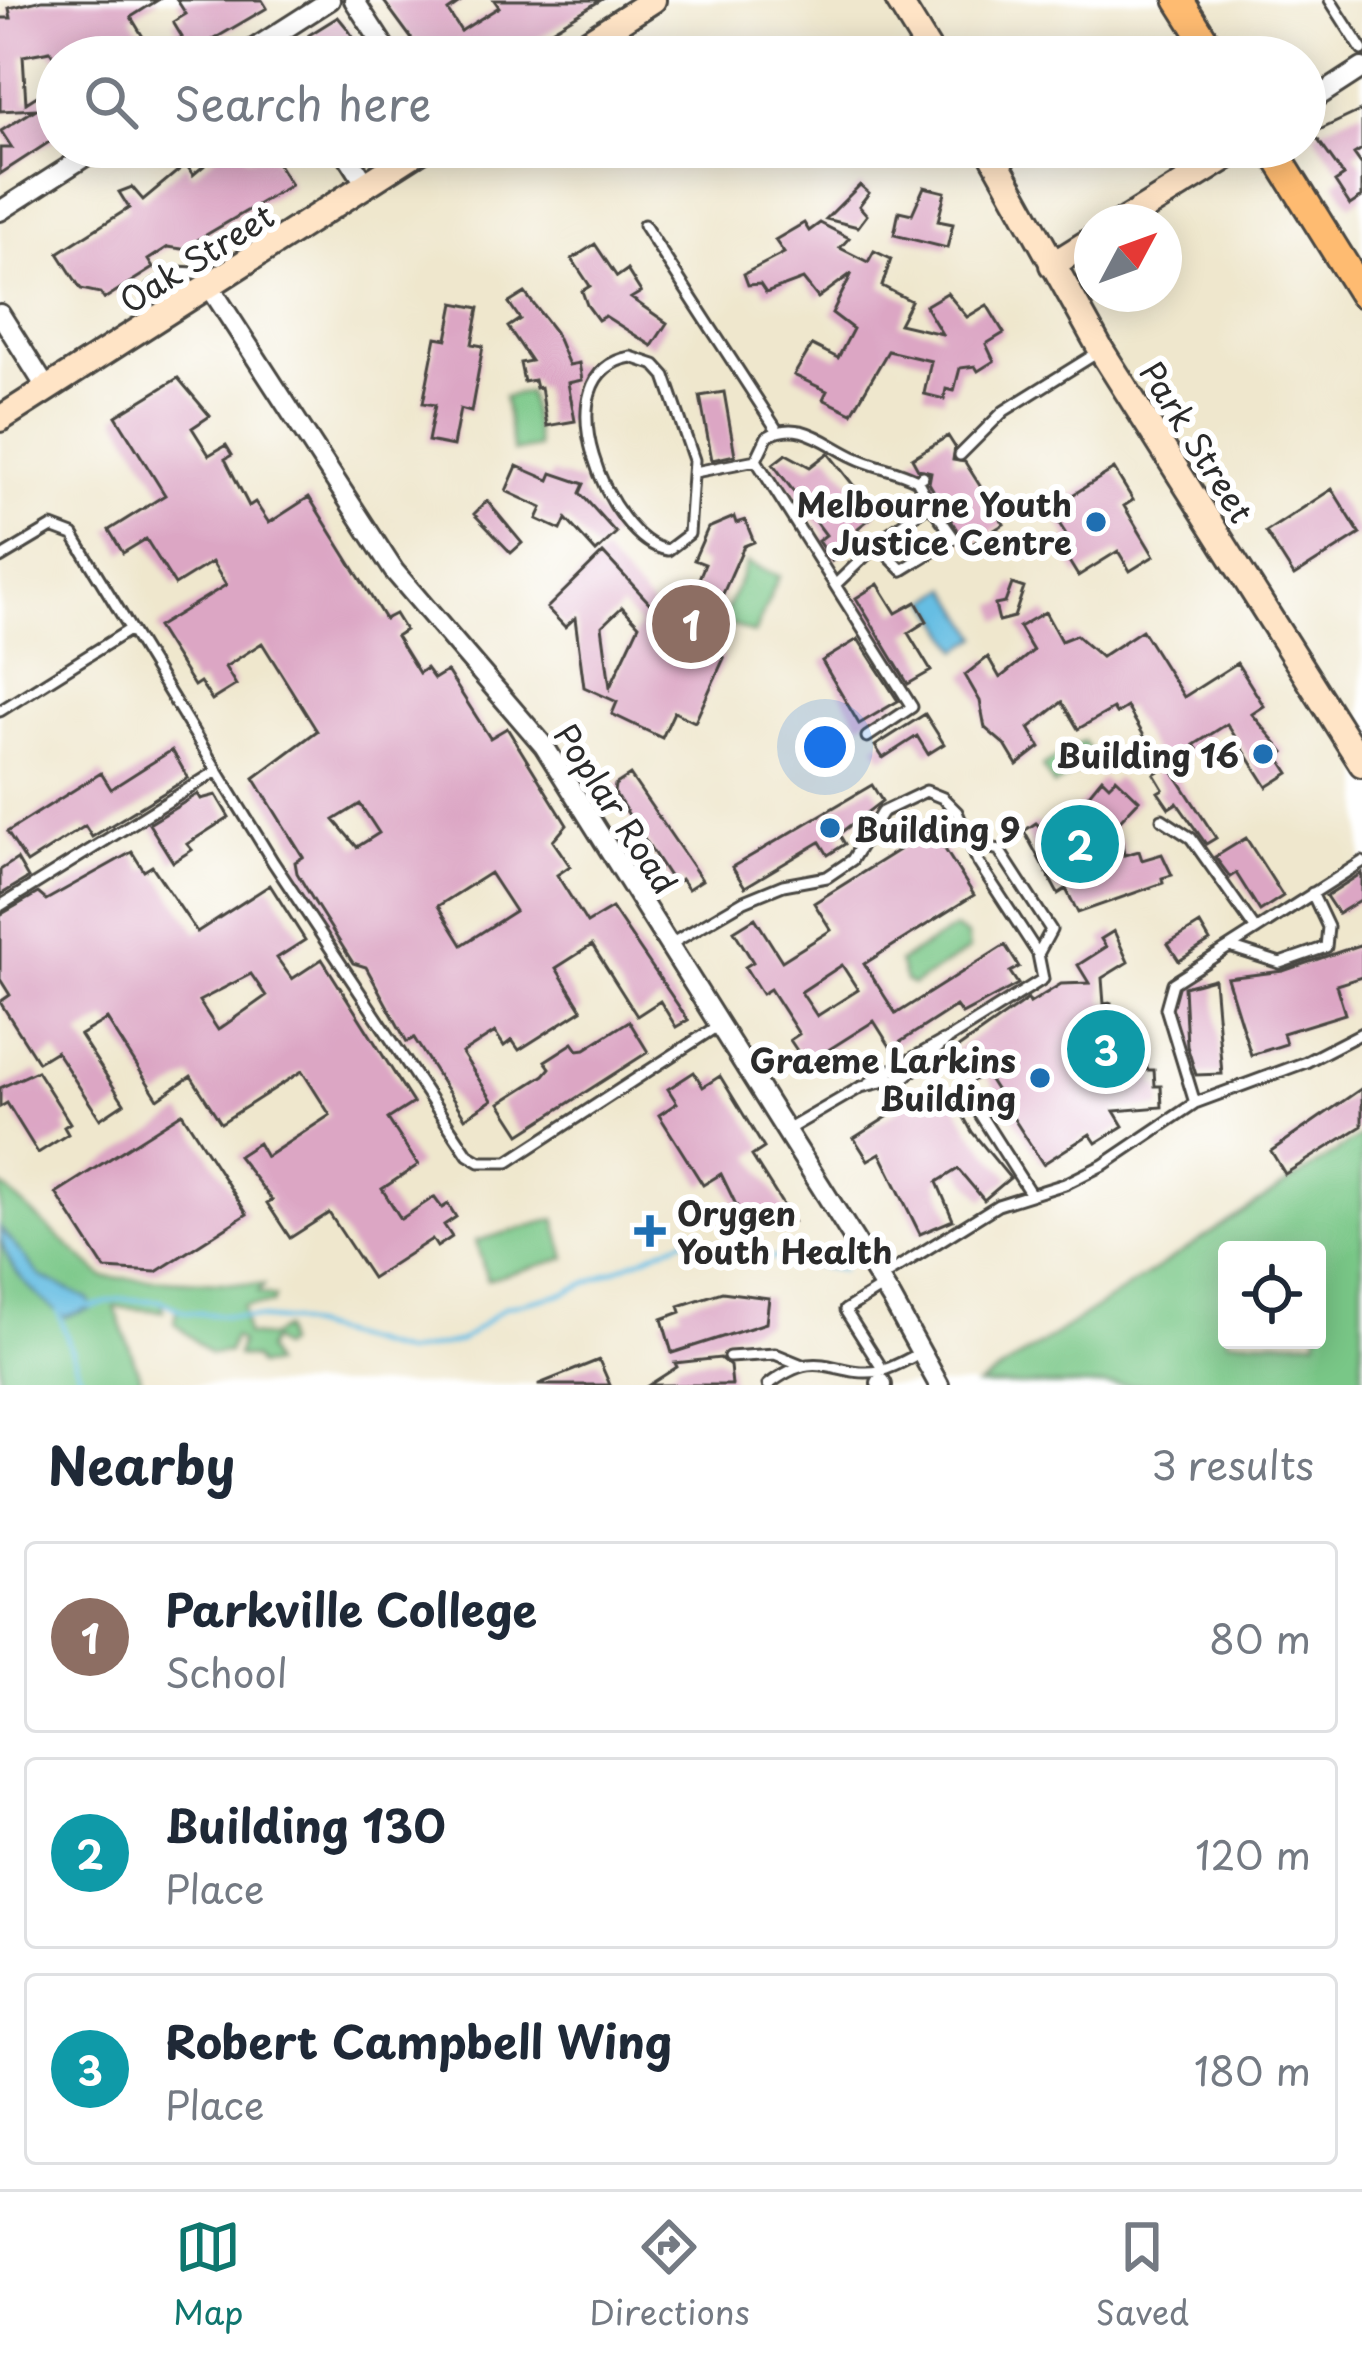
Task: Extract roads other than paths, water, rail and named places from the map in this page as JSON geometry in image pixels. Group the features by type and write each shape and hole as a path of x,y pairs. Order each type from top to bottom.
{"main road":[{"path":"1178,0 1201,36"},
{"path":"1283,168 1362,293"}],"street":[{"path":"274,36 330,0"},
{"path":"354,0 377,36"},
{"path":"597,36 653,0"},
{"path":"898,0 920,36"},
{"path":"1326,91 1362,68"},
{"path":"0,211 67,168"},
{"path":"355,168 367,186"},
{"name":"Oak Street","path":"0,419 394,168"},
{"name":"Park Street","path":"999,168 1101,350 1362,764"},
{"path":"1151,204 1209,168"},
{"path":"1052,265 1074,251"},
{"name":"Poplar Road","path":"220,281 394,571 544,746 881,1282 939,1385"},
{"path":"0,314 47,389"}],"lane":[{"path":"1330,0 1362,50"},
{"path":"644,225 777,430"},
{"path":"960,454 1004,410 1101,350"},
{"path":"631,357 661,370 695,472 687,539 673,549 653,547 604,485 588,454 591,393 603,369 631,357"},
{"path":"756,460 762,443 777,430 809,433 856,458 920,478 930,504 955,538 902,570 878,545"},
{"path":"695,472 756,460"},
{"path":"756,460 912,707 867,737"},
{"path":"836,584 930,504"},
{"path":"0,559 52,527 66,529 457,1139 480,1162 508,1162 719,1025"},
{"path":"0,711 129,630"},
{"path":"0,906 217,771"},
{"path":"669,945 744,901 783,885 827,877 853,860 882,812 905,796 926,791 944,798 957,812 1038,954 1043,979 948,1039 906,1076 862,1088 786,1131"},
{"path":"1162,819 1190,838 1256,930"},
{"path":"970,842 999,850 1051,930 1038,954"},
{"path":"1195,1103 1166,1008 1169,989 1362,862"},
{"path":"1230,947 1280,963 1326,947 1328,927 1312,893"},
{"path":"882,1379 845,1310 881,1282 998,1204 1103,1165 1195,1103 1306,1062 1362,1033"},
{"path":"974,1105 1030,1193"},
{"path":"882,1379 923,1351"},
{"path":"729,1357 776,1354 802,1365"},
{"path":"768,1385 802,1365 826,1361 882,1379"}],"water":[{"path":"949,588 979,637 959,650 929,600"},
{"path":"0,1228 40,1276 88,1299 92,1308 65,1317 43,1300 13,1267"}],"waterway":[{"path":"90,1307 121,1299 161,1301 185,1312 291,1321 404,1353 461,1341 505,1307 564,1293 692,1236 751,1254 842,1270"},
{"path":"58,1311 83,1385"}],"place":[{"name":"Melbourne Youth Justice Centre","path":"1096,522"},
{"name":"Parkville College","path":"691,624"},
{"name":"Building 16","path":"1263,754"},
{"name":"Building 9","path":"830,828"},
{"name":"Building 130","path":"1080,844"},
{"name":"Robert Campbell Wing","path":"1106,1049"},
{"name":"Graeme Larkins Building","path":"1040,1078"},
{"name":"Orygen Youth Health","path":"650,1231"}]}
